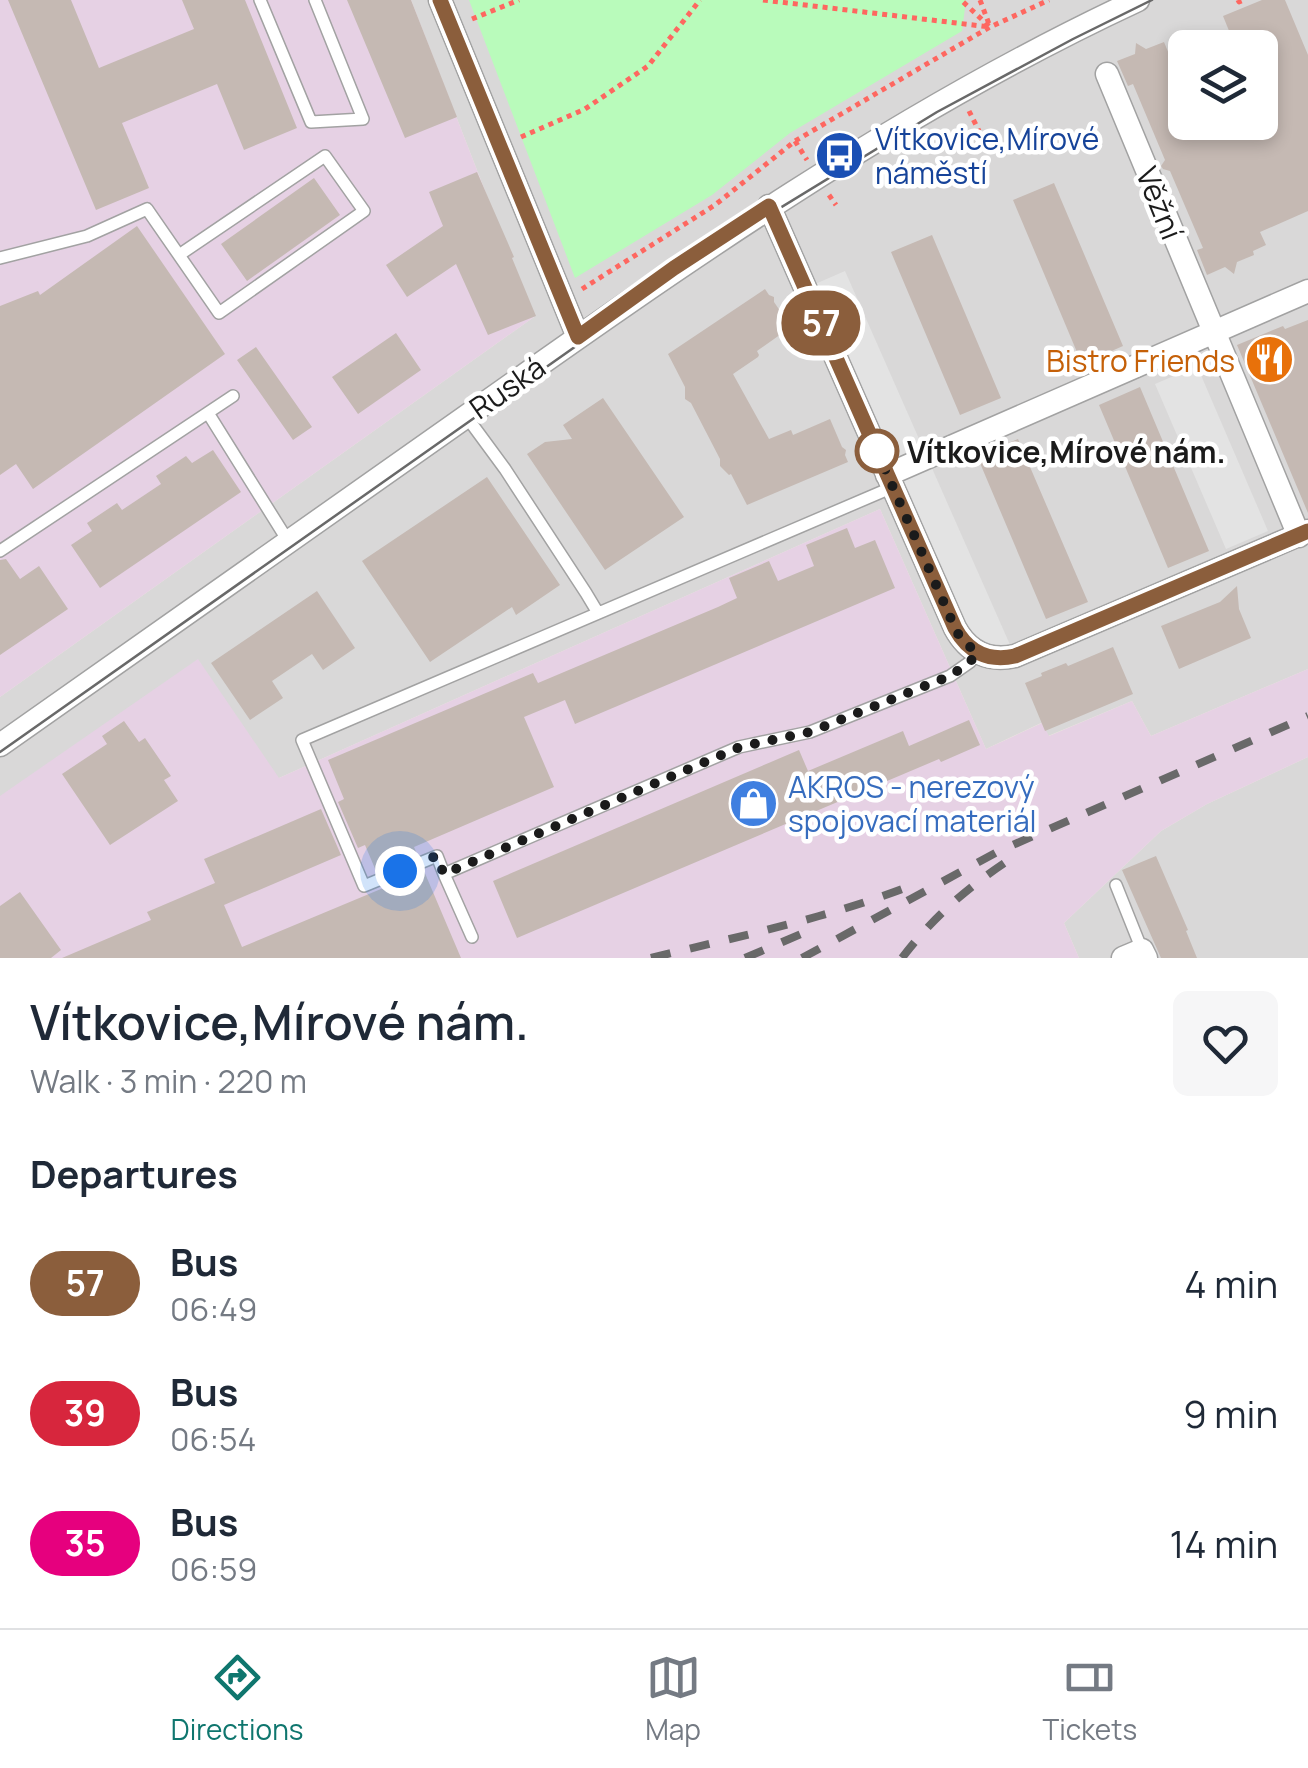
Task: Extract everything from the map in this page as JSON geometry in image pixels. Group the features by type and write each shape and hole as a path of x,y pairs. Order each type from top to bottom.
{"street":[{"path":"440,0 578,337"},
{"name":"Ruská","path":"0,745 674,268 769,206 988,76 1138,0"},
{"name":"Věžní","path":"1107,74 1213,332 1303,534"},
{"path":"769,206 955,628 977,653 992,658 1015,656 1303,534"},
{"path":"890,481 1308,291"}],"lane":[{"path":"260,0 311,122 363,119 315,0"},
{"path":"0,258 87,236 147,209 179,256 219,313 364,211 325,156 179,256"},
{"path":"0,551 233,396"},
{"path":"208,413 288,541"},
{"path":"466,416 598,613"},
{"path":"472,938 436,856 364,886 302,740 598,613 890,481"},
{"path":"444,874 740,747 810,732 950,676 977,653"},
{"path":"1116,885 1137,955"}],"path":[{"path":"451,27 519,0"},
{"path":"500,146 585,109 648,66 700,0"},
{"path":"763,0 990,27"},
{"path":"961,0 990,27"},
{"path":"980,0 990,27"},
{"path":"563,301 715,205 795,141 990,27 1049,0"}],"shaded area":[{"path":"0,0 411,0 534,317 0,697"},
{"path":"411,0 1308,0 1308,669 1151,736 1132,701 1048,736 1041,723 986,749 880,509 279,778 0,798 0,697 534,317"},
{"path":"845,271 1015,656 977,653 806,288"},
{"path":"1197,366 1268,531 1226,549 1155,384"},
{"path":"880,509 986,749 1042,723 1049,736 1132,701 1151,736 1308,669 1308,757 1207,804 1161,831 1064,923 1079,958 0,958 0,796 198,659 279,778"},
{"path":"1308,757 1308,958 1079,958 1064,923 1161,831 1207,804"}],"green space":[{"path":"469,0 966,0 962,31 790,133 712,195 575,278"}],"building":[{"path":"8,0 71,0 99,68 194,29 182,0 245,0 297,128 244,150 217,84 122,123 149,188 96,210"},
{"path":"347,0 411,0 457,117 405,138"},
{"path":"1262,0 1285,0 1308,55 1308,211 1260,232 1266,245 1237,262 1234,274 1225,267 1207,275 1197,250 1203,248 1170,171 1161,166 1165,160 1133,84 1128,86 1117,61 1135,54 1136,43 1146,49 1164,42 1168,52 1168,140 1278,140 1278,30 1229,30 1223,16"},
{"path":"477,172 536,316 488,335 456,264 407,297 386,265 443,226 429,192"},
{"path":"314,178 340,215 247,281 221,244"},
{"path":"1054,183 1123,346 1082,364 1013,200"},
{"path":"137,226 225,354 33,489 16,464 0,475 0,306 38,291 40,295"},
{"path":"932,235 1001,398 960,415 891,252"},
{"path":"765,289 791,327 733,374 769,439 791,430 793,435 830,419 848,462 747,505 731,474 720,466 691,403 685,399 685,387 668,354"},
{"path":"1308,320 1308,513 1237,345"},
{"path":"396,333 421,370 358,414 332,377"},
{"path":"256,347 312,427 293,440 237,360"},
{"path":"1140,387 1209,551 1168,568 1099,405"},
{"path":"603,398 684,517 605,570 527,454 545,442 572,439 563,425"},
{"path":"1018,439 1088,602 1046,619 977,456"},
{"path":"213,450 241,492 100,588 71,545 92,531 87,523 117,503 122,510 161,484 156,476 186,456 192,463"},
{"path":"487,477 560,585 516,615 512,607 430,662 362,561"},
{"path":"847,528 855,548 875,540 895,588 575,724 565,700 524,717 554,787 414,847 417,854 376,871 365,845 358,848 338,802 344,799 328,760 533,673 538,683 718,607 737,598 729,578 769,561 778,581 814,566 806,545"},
{"path":"6,559 20,579 39,566 68,609 0,655 0,560"},
{"path":"1237,586 1239,609 1251,638 1179,669 1161,626 1220,602"},
{"path":"317,591 355,648 323,670 312,654 272,681 283,698 250,720 211,663"},
{"path":"1113,647 1133,694 1045,731 1025,683 1042,676 1041,673"},
{"path":"969,720 980,745 517,938 493,881 799,750 808,771 903,731 909,746"},
{"path":"124,721 139,742 145,738 171,776 164,780 178,801 110,845 62,774 107,744 102,736"},
{"path":"321,809 341,855 224,905 242,947 424,871 461,958 62,958 151,920 147,912 215,883 204,859"},
{"path":"1156,856 1197,958 1161,958 1122,870"},
{"path":"20,892 61,950 51,958 0,958 0,906"}],"tram line":[{"path":"0,752 721,244 937,112 1152,0"}],"railway":[{"path":"802,958 999,851 1308,716"},
{"path":"902,958 952,903 1012,858"},
{"path":"651,958 816,917 913,885"},
{"path":"745,958 801,934"}],"bus line":[{"name":"57","path":"440,0 578,337 769,206 955,628 977,653 1003,659 1015,656 1308,531"}],"place":[{"name":"Vítkovice,Mírové náměstí","path":"840,155"},
{"name":"Bistro Friends","path":"1270,360"},
{"name":"Vítkovice,Mírové nám.","path":"877,451"},
{"name":"AKROS - nerezový spojovací materiál","path":"753,803"}],"route":[{"path":"400,871 436,856 444,874 740,747 810,732 950,676 970,662 977,653 955,628 877,451"}]}
